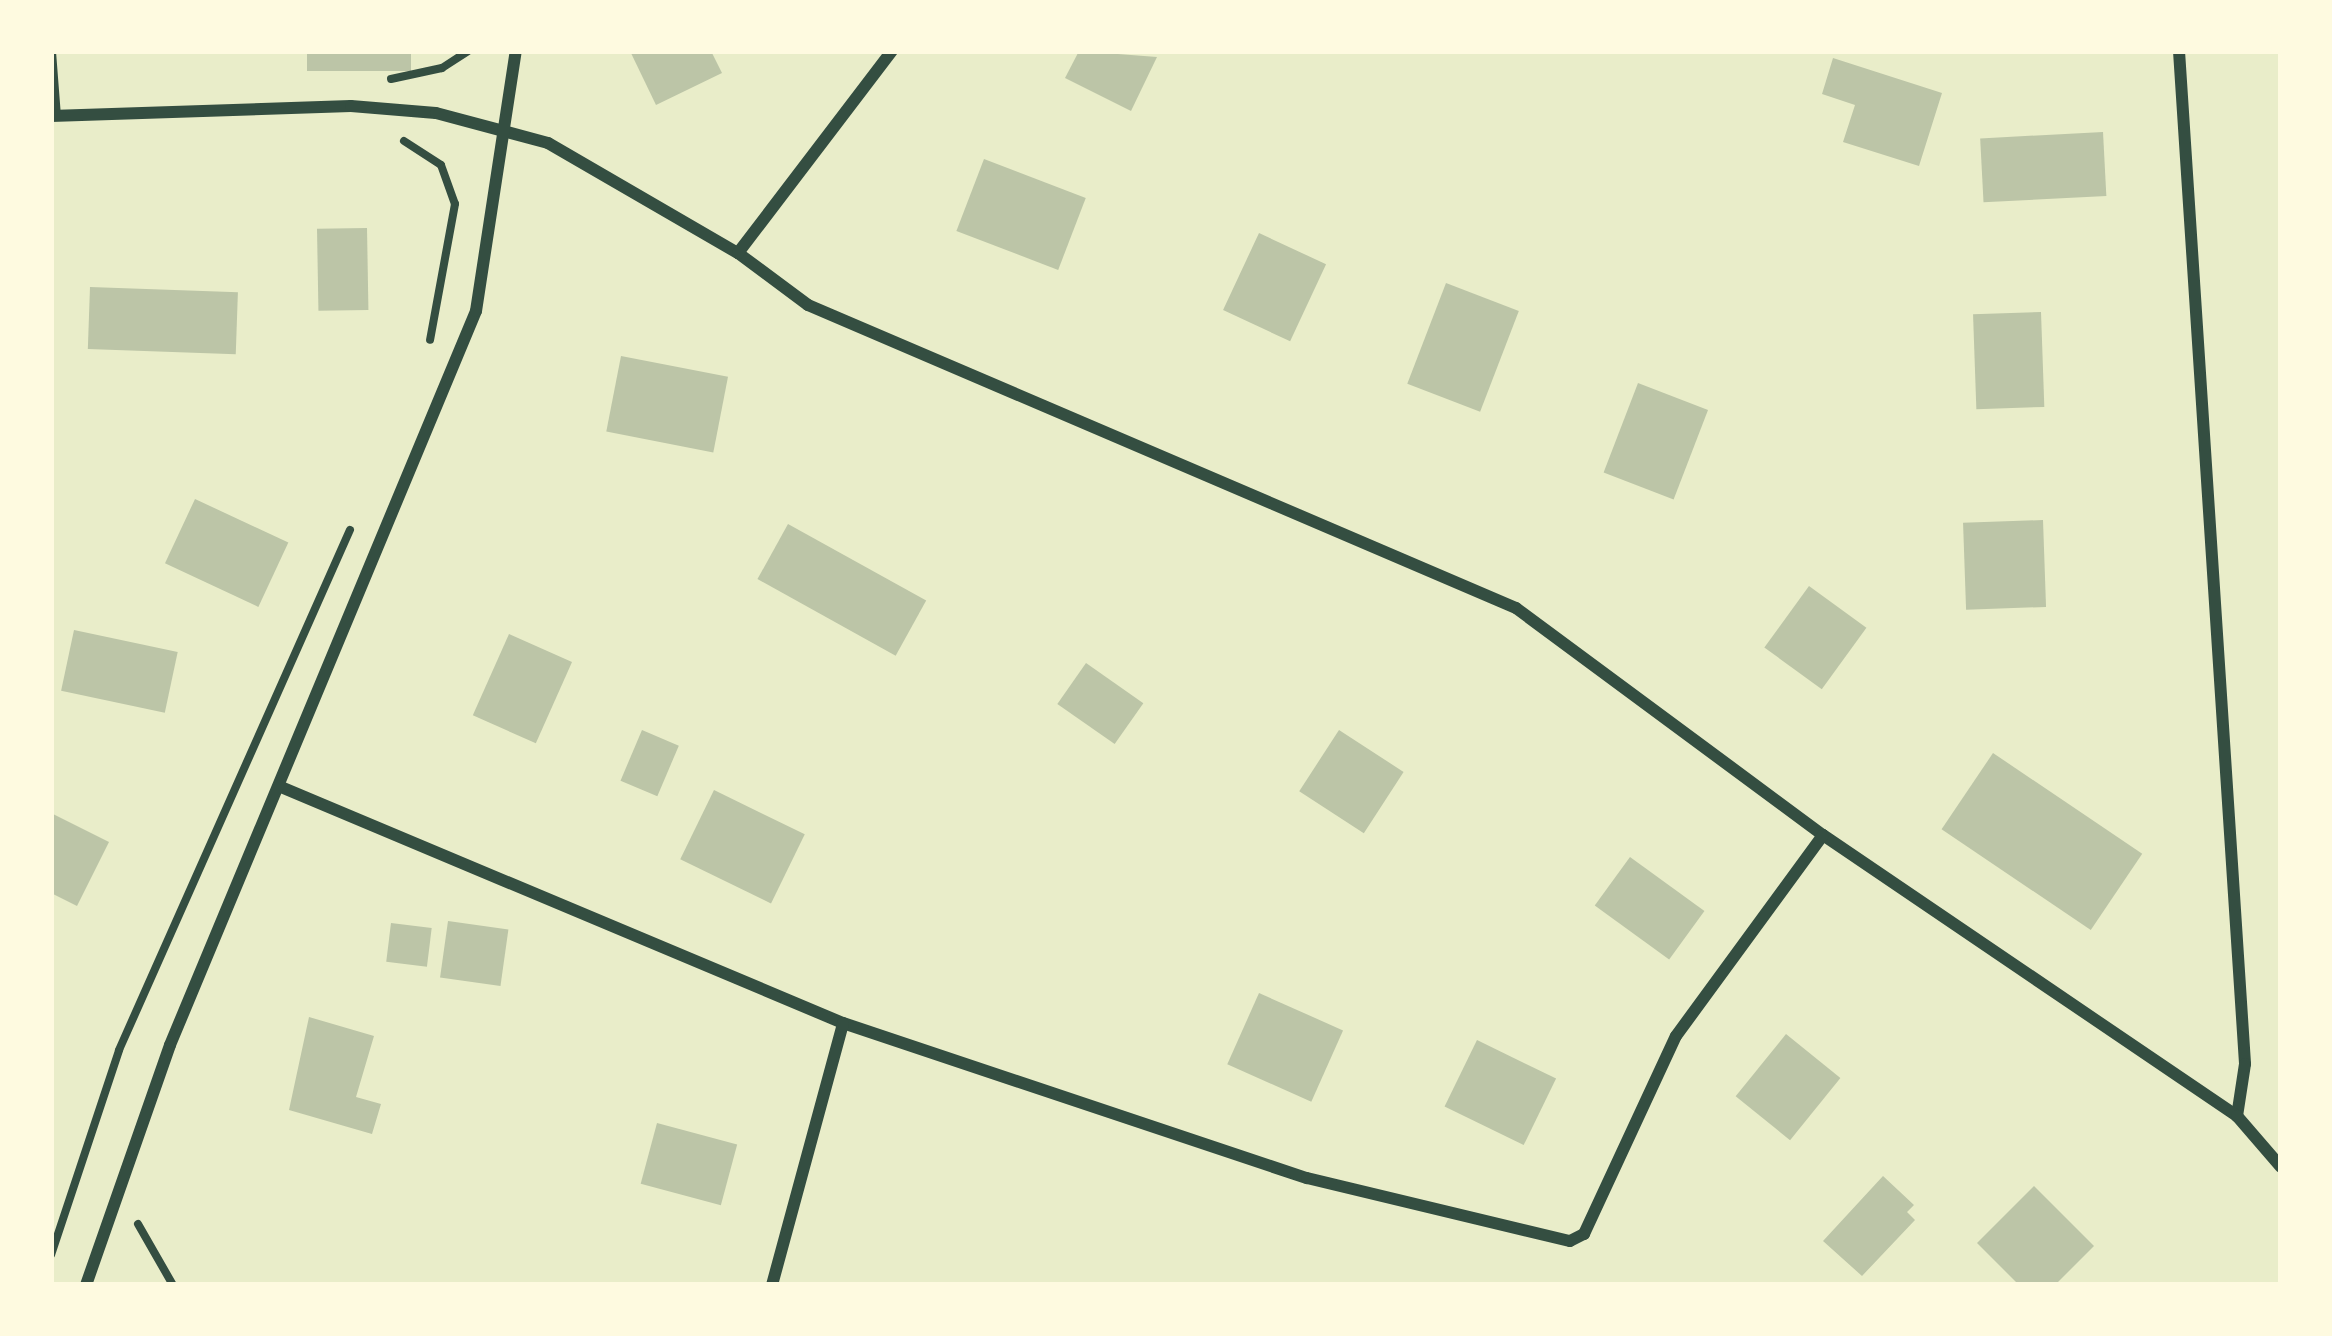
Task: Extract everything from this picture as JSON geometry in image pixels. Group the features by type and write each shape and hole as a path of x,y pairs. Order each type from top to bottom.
{"street":[{"path":"86,1285 117,1188 476,311 516,51"},
{"path":"738,253 892,51"},
{"path":"2179,51 2246,1064 2237,1116"},
{"path":"53,116 351,106 507,128 738,253 808,305 1516,608 1823,835 2237,1116 2281,1167"},
{"path":"281,787 843,1023 1307,1178 1570,1241 1584,1234 1676,1036 1823,835"},
{"path":"772,1285 843,1023"}],"lane":[{"path":"51,51 53,116"}],"path":[{"path":"391,138 441,165 454,204 429,344"},
{"path":"51,1255 119,1050 358,510"},
{"path":"117,1188 173,1285"}],"building":[{"path":"307,51 411,51 411,71 307,71"},
{"path":"630,51 711,51 722,73 656,105"},
{"path":"1079,51 1157,57 1131,111 1065,78"},
{"path":"1833,58 1942,93 1919,166 1843,142 1855,105 1822,94"},
{"path":"2103,132 2106,196 1984,202 1980,138"},
{"path":"984,159 1086,198 1058,270 956,231"},
{"path":"367,228 368,310 318,311 317,229"},
{"path":"1259,233 1326,264 1290,341 1223,310"},
{"path":"1446,283 1519,311 1480,412 1407,384"},
{"path":"90,287 238,292 236,354 88,349"},
{"path":"2041,312 2044,407 1976,409 1973,314"},
{"path":"621,356 728,377 713,452 606,432"},
{"path":"1638,383 1708,410 1674,500 1604,473"},
{"path":"195,499 288,543 258,607 165,563"},
{"path":"2043,520 2046,607 1966,610 1963,523"},
{"path":"788,524 926,601 896,656 757,579"},
{"path":"1809,586 1866,628 1822,689 1764,647"},
{"path":"74,630 178,652 165,713 61,691"},
{"path":"509,634 572,662 536,743 473,715"},
{"path":"1086,663 1143,703 1115,744 1057,704"},
{"path":"642,730 679,746 657,796 621,781"},
{"path":"1339,730 1404,772 1364,833 1299,791"},
{"path":"1993,753 2142,854 2091,930 1942,829"},
{"path":"714,790 805,834 771,903 680,859"},
{"path":"51,813 109,842 77,906 51,893"},
{"path":"1630,857 1704,911 1669,960 1595,906"},
{"path":"448,921 508,929 500,986 440,977"},
{"path":"391,923 432,928 427,967 386,962"},
{"path":"1259,993 1343,1030 1311,1102 1227,1064"},
{"path":"309,1017 374,1036 356,1097 381,1104 372,1134 289,1110"},
{"path":"1786,1034 1840,1078 1790,1140 1736,1096"},
{"path":"1477,1040 1556,1079 1524,1145 1445,1107"},
{"path":"657,1123 737,1144 721,1205 641,1184"},
{"path":"1883,1176 1914,1205 1907,1212 1915,1220 1862,1276 1823,1241"},
{"path":"2034,1186 2094,1246 2055,1285 2019,1285 1977,1243"}]}
